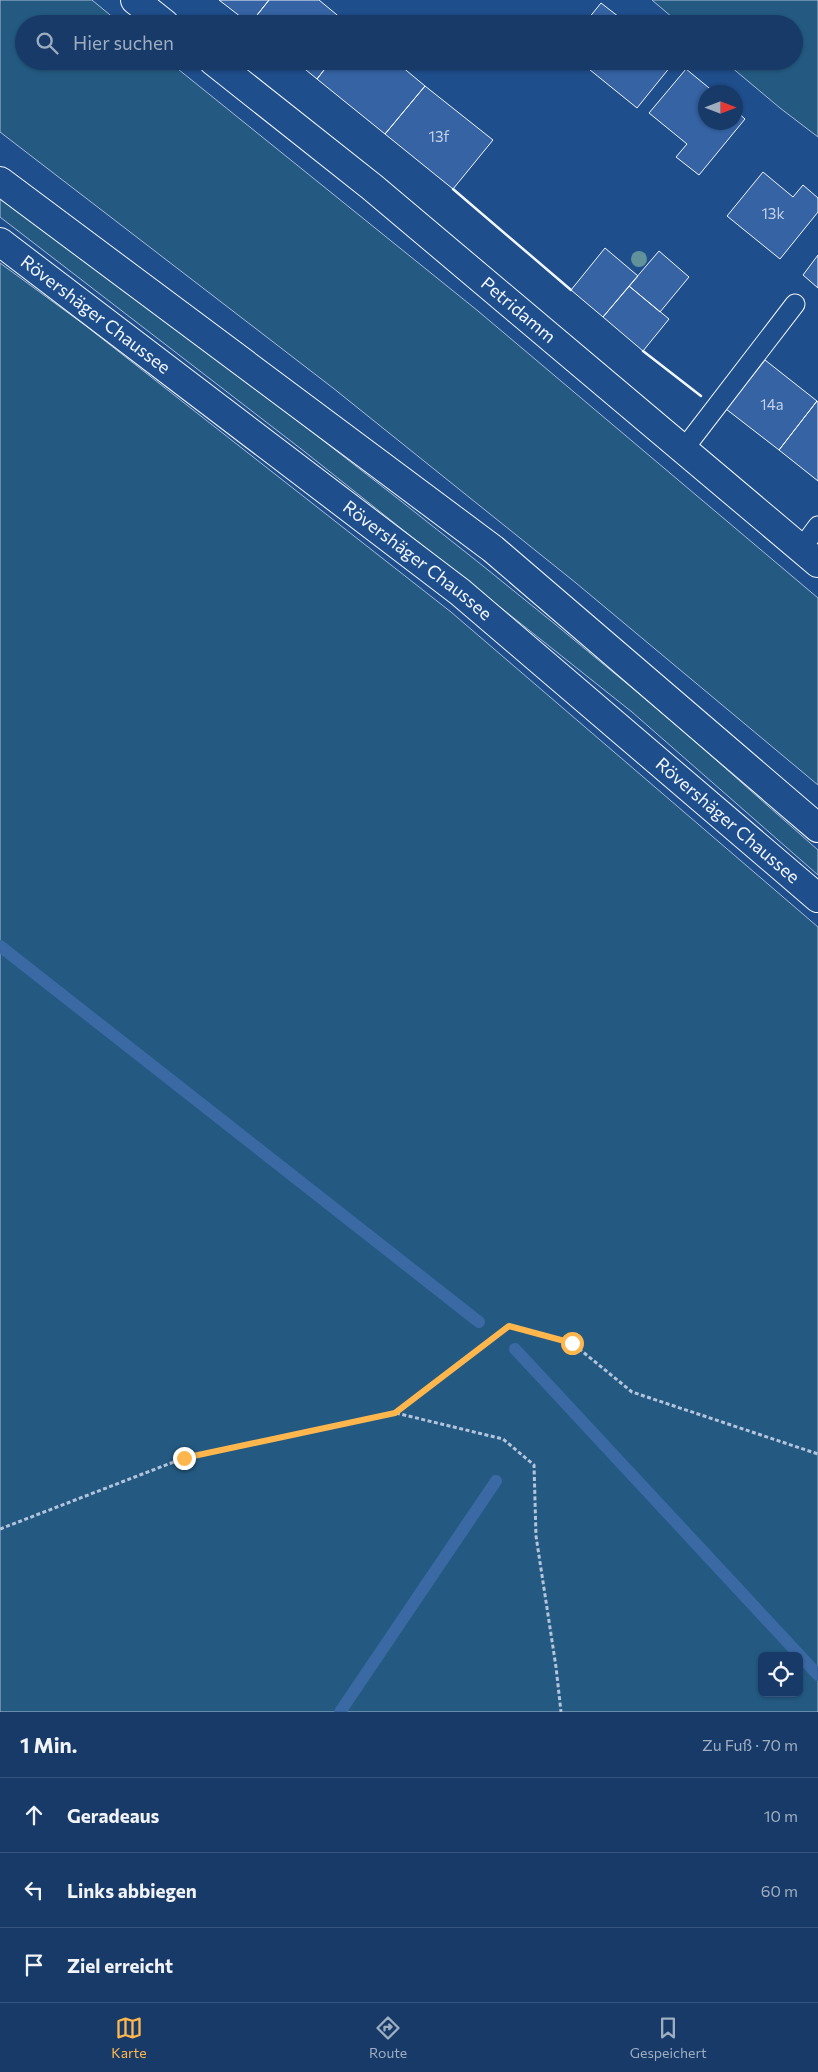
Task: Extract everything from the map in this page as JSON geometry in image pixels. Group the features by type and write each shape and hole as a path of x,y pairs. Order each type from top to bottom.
{"main road":[{"path":"135,0 154,15"},
{"name":"Petridamm","path":"224,70 372,187 809,556"},
{"path":"0,181 493,549 818,828"},
{"name":"Rövershäger Chaussee","path":"0,242 460,592 818,898"}],"lane":[{"path":"683,450 795,304"},
{"path":"809,556 818,526"}],"path":[{"path":"0,1529 184,1458 395,1413 509,1326 572,1343 632,1392 818,1454"},
{"path":"395,1413 503,1440 534,1465 536,1536 561,1712"}],"shaded area":[{"path":"0,0 92,0 110,15 15,15 15,70 179,70 478,311 818,598 818,785 576,583 333,388 0,132"},
{"path":"652,0 818,0 818,137 735,70 803,70 803,15 670,15"},
{"path":"0,195 398,499 631,687 818,850 818,875 632,712 305,452 0,217"},
{"path":"0,263 86,326 451,612 818,927 818,1712 0,1712"}],"building":[{"path":"219,0 269,0 257,15 238,15"},
{"path":"269,0 319,0 337,15 257,15"},
{"path":"601,3 616,15 591,15"},
{"path":"306,70 324,70 317,79"},
{"path":"324,70 406,70 425,86 385,134 317,79"},
{"path":"590,70 668,70 637,108"},
{"path":"685,70 705,85 698,85 698,130 736,130 699,175 676,157 687,144 649,113"},
{"path":"425,86 493,140 453,189 385,134"},
{"path":"763,172 793,197 803,185 818,198 818,212 780,259 727,216"},
{"path":"605,248 638,276 603,317 571,290"},
{"path":"659,251 689,277 660,312 629,286"},
{"path":"818,255 818,288 803,275"},
{"path":"629,286 669,319 643,351 603,317"},
{"path":"765,360 817,401 779,450 726,409"},
{"path":"818,402 818,481 779,450"}],"waterway":[{"path":"0,946 479,1322"},
{"path":"515,1349 818,1675"},
{"path":"340,1712 496,1481"}],"wall":[{"path":"453,189 571,290"},
{"path":"643,351 701,396"}],"route":[{"path":"184,1458 395,1413 509,1326 572,1343"}]}
